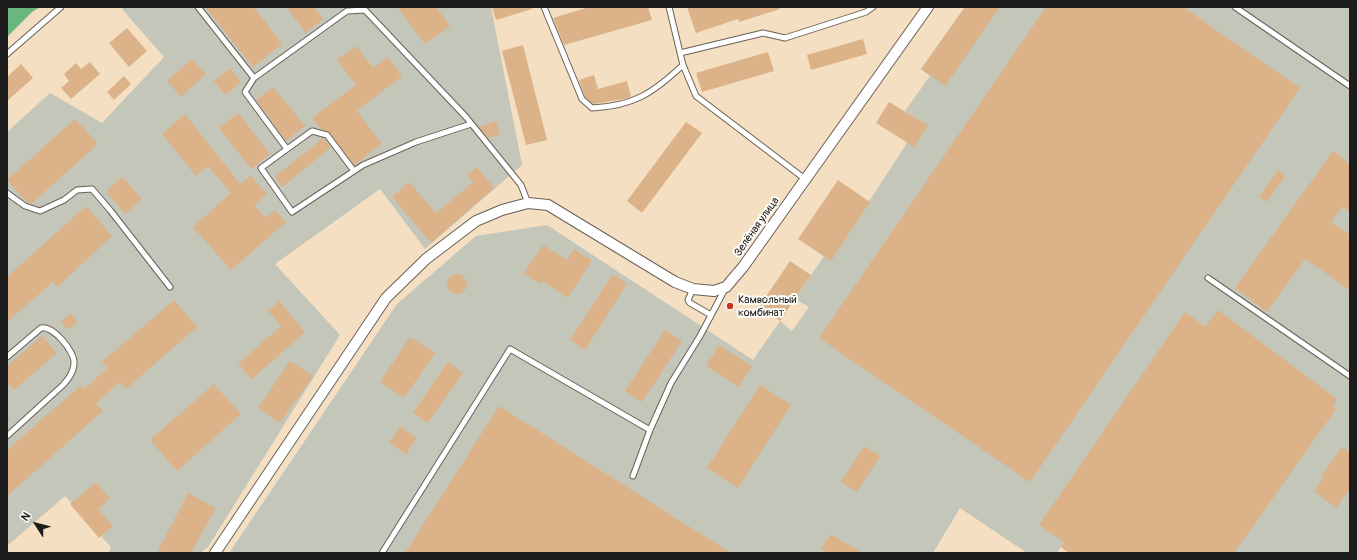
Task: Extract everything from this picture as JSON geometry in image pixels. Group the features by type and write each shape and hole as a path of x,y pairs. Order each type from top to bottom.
{"street":[{"name":"Зелёная улица","path":"726,287 743,266 928,7"},
{"path":"215,553 386,298 426,259 476,221 502,210 528,203 548,205 675,282 693,289 714,291 726,287"}],"lane":[{"path":"7,54 61,7"},
{"path":"198,7 254,78"},
{"path":"544,7 582,99 592,108 614,107 638,99 660,86 683,65"},
{"path":"669,7 683,65 696,96 805,179"},
{"path":"680,53 763,33 785,38 866,12 873,7"},
{"path":"1235,7 1350,86"},
{"path":"287,148 245,92 254,78 347,11 365,10 471,124 521,185 528,203"},
{"path":"354,171 327,135 312,131 261,168 292,212 354,171 363,165 416,142 471,124"},
{"path":"7,193 25,206 40,211 64,200 77,190 92,189 170,287"},
{"path":"1208,278 1350,376"},
{"name":"Зелёная улица","path":"633,476 650,430 671,382 726,287"},
{"path":"693,289 688,300 690,304 711,315"},
{"path":"7,357 44,327 55,332 73,355 75,362 69,378 63,385 7,436"},
{"path":"382,553 510,349 650,430"}],"shaded area":[{"path":"126,7 491,7 522,165 425,249 380,189 275,264 340,335 208,547 200,553 109,553 111,547 65,496 7,546 7,132 50,93 102,123 164,57 122,9"},
{"path":"965,7 1350,7 1350,553 1069,553 1061,547 1057,553 1027,553 960,508 933,553 229,553 397,304 476,236 547,225 753,360 780,321 792,331 809,307 795,299 824,256 831,260 907,143 927,125 905,111 930,76 921,69"}],"green space":[{"path":"7,7 40,7 32,12 7,37"}],"building":[{"path":"205,7 254,7 282,44 253,67"},
{"path":"286,7 314,7 323,19 306,33"},
{"path":"397,7 436,7 450,26 425,44"},
{"path":"492,7 532,7 532,9 496,20"},
{"path":"589,7 648,7 652,20 564,45 553,18"},
{"path":"687,7 779,7 780,9 739,22 738,19 696,33"},
{"path":"965,7 1000,7 945,86 921,69"},
{"path":"1046,7 1183,7 1300,88 1030,482 819,338"},
{"path":"127,28 147,51 129,67 109,43"},
{"path":"863,39 867,54 811,70 807,55"},
{"path":"523,45 547,140 526,145 502,51"},
{"path":"356,46 373,68 388,57 402,76 357,111 382,144 354,165 330,133 321,129 312,118 356,85 337,60"},
{"path":"768,52 774,71 702,92 696,73"},
{"path":"192,59 206,74 181,97 167,81"},
{"path":"90,62 100,74 71,99 61,88 69,81 64,74 76,63 81,69"},
{"path":"21,64 33,78 7,101 7,77"},
{"path":"230,68 241,82 225,95 214,81"},
{"path":"594,75 598,89 627,81 631,97 593,104 585,97 579,80"},
{"path":"124,76 131,84 114,100 107,92"},
{"path":"273,87 305,126 286,141 256,100"},
{"path":"889,102 928,125 914,147 876,123"},
{"path":"238,113 270,154 251,169 219,128"},
{"path":"185,114 240,184 251,176 267,194 254,205 266,218 275,210 286,222 231,270 193,227 231,193 208,166 196,176 162,134"},
{"path":"75,119 98,144 31,204 27,202 7,180"},
{"path":"496,121 500,134 488,138 479,127"},
{"path":"686,122 702,133 642,213 627,201"},
{"path":"323,138 331,147 282,187 275,177"},
{"path":"1333,151 1350,164 1350,212 1342,207 1331,222 1350,235 1350,290 1305,259 1267,312 1235,288"},
{"path":"477,167 494,188 431,243 392,197 409,182 436,213 473,182 467,175"},
{"path":"1278,170 1285,176 1267,202 1259,197"},
{"path":"122,177 142,199 125,214 106,191"},
{"path":"838,180 870,202 831,261 798,239"},
{"path":"86,206 112,236 57,287 53,282 7,322 7,277"},
{"path":"543,245 567,260 574,249 592,260 568,298 542,281 540,284 524,273"},
{"path":"790,261 811,275 780,321 759,307"},
{"path":"457,274 464,277 467,284 464,291 457,294 450,291 447,284 450,277"},
{"path":"613,274 627,284 585,350 570,340"},
{"path":"174,300 197,327 126,389 120,382 96,403 103,411 7,496 7,450 81,385 84,389 108,368 102,362"},
{"path":"279,301 305,332 252,379 238,364 281,326 268,311"},
{"path":"1218,310 1337,399 1333,406 1336,409 1234,553 1069,553 1061,547 1064,542 1039,525 1185,312 1205,327"},
{"path":"71,313 78,321 68,330 61,322"},
{"path":"665,330 682,341 642,402 625,391"},
{"path":"42,336 57,353 14,390 7,382 7,366"},
{"path":"410,337 435,353 404,398 380,382"},
{"path":"719,345 752,366 739,387 706,366"},
{"path":"290,361 313,376 280,423 258,408"},
{"path":"448,362 463,373 428,423 413,413"},
{"path":"214,384 241,414 177,471 150,440"},
{"path":"760,385 791,405 738,488 707,468"},
{"path":"499,406 731,553 405,553"},
{"path":"400,427 417,438 406,454 389,443"},
{"path":"864,446 880,456 857,492 841,482"},
{"path":"1342,447 1350,452 1350,489 1336,508 1314,491 1323,479 1321,477"},
{"path":"96,482 110,498 98,509 113,526 99,538 70,504"},
{"path":"188,493 216,508 191,553 162,553 158,551"},
{"path":"831,534 862,553 827,553 821,549"}],"place":[{"name":"Камвольный комбинат","path":"730,306"}]}
